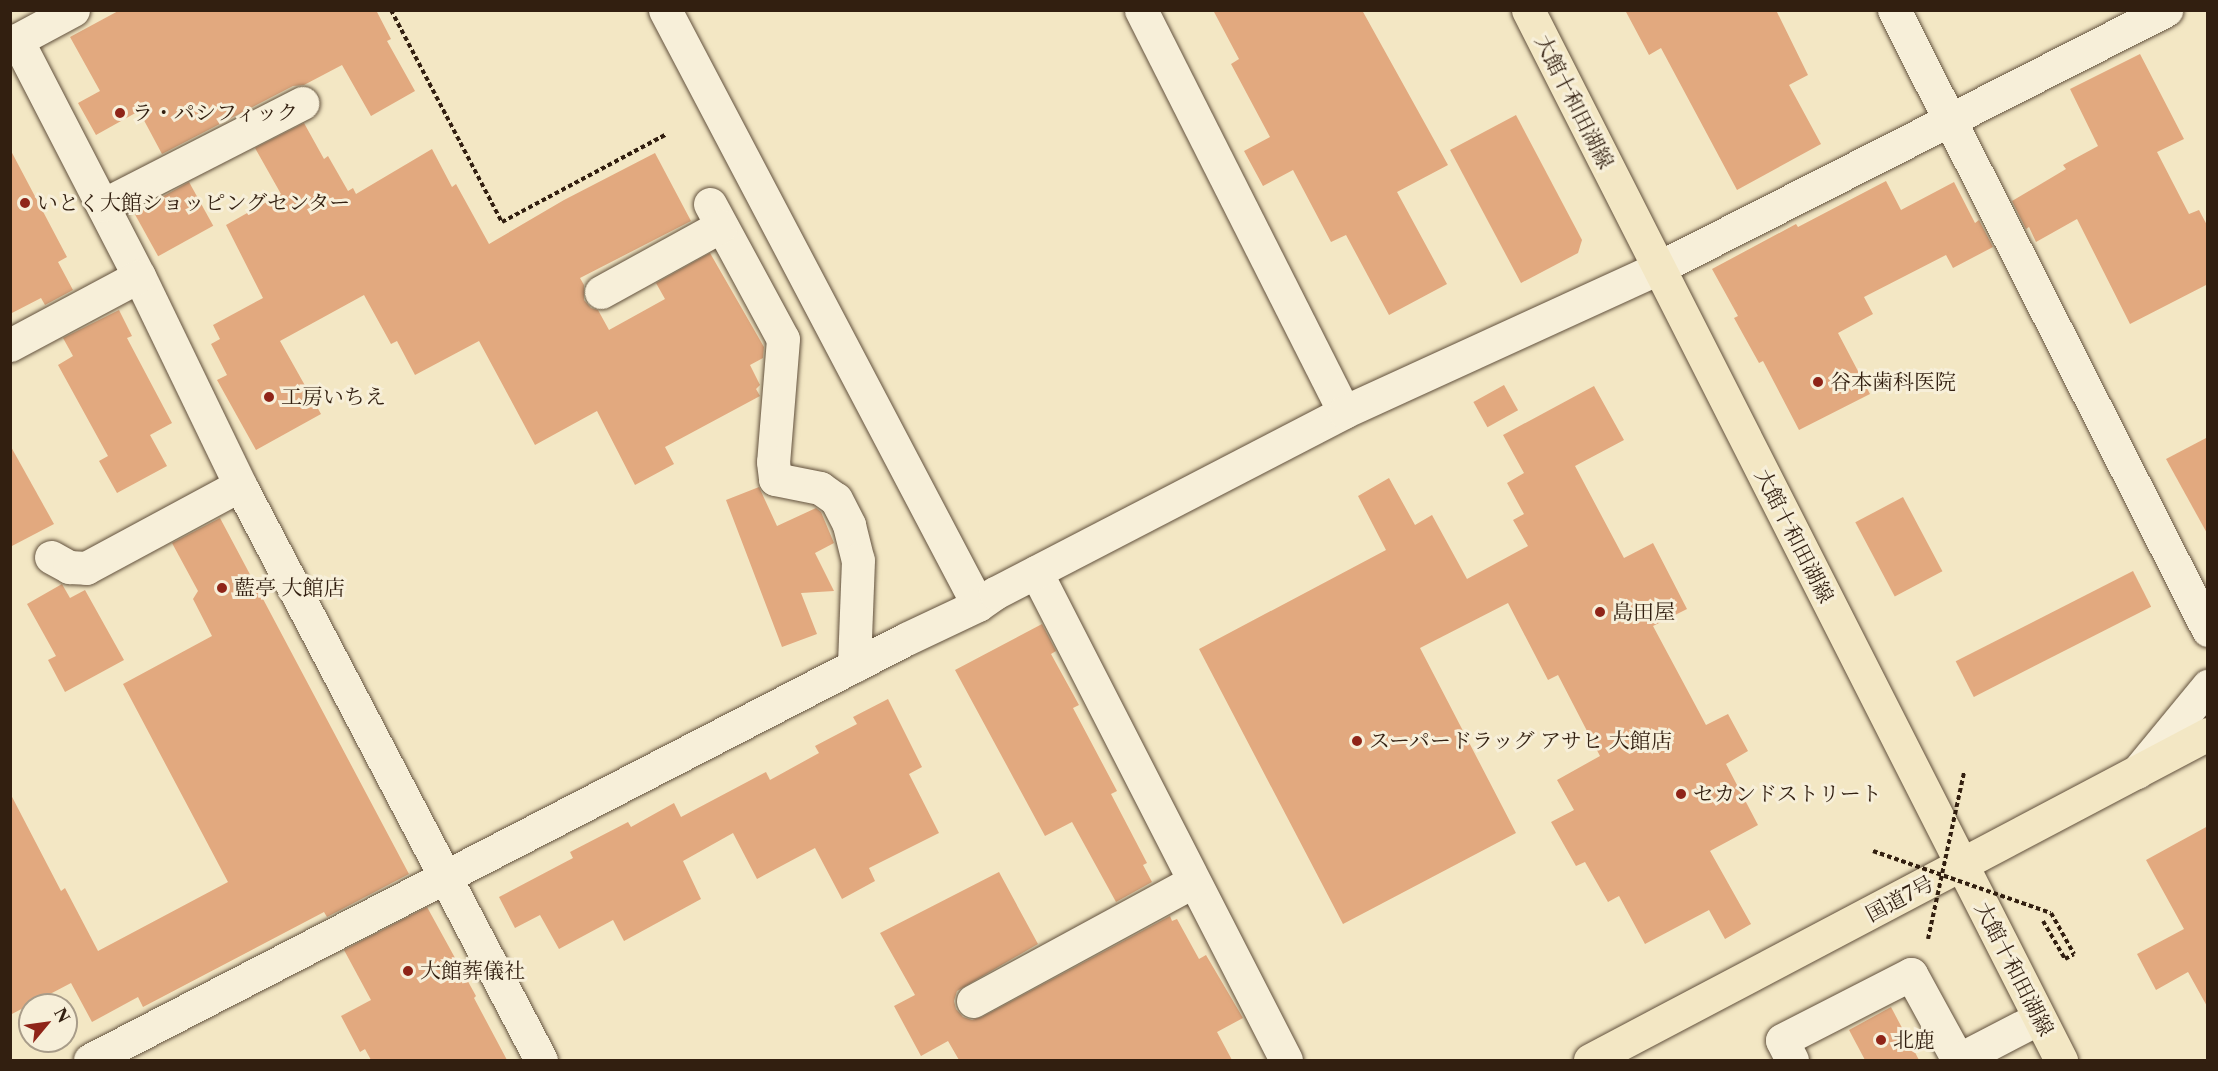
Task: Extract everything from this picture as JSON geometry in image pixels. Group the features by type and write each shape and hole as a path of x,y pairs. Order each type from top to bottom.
{"main road":[{"name":"大館十和田湖線","path":"1528,10 1658,268 1952,870 2039,1018 2061,1060"},
{"name":"国道7号","path":"1590,1060 2208,734"}],"street":[{"path":"73,10 17,40 139,276 240,485 541,1060"},
{"path":"665,10 978,605"},
{"path":"1141,10 1344,412"},
{"path":"1894,10 2208,630"},
{"path":"90,1060 955,614 978,605 994,593 1344,412 1658,268 2166,10"},
{"path":"103,205 302,103"},
{"path":"601,292 715,215 783,339 773,462 775,479 820,488 837,499 849,525 858,560 854,666"},
{"path":"10,345 139,276"},
{"path":"51,557 69,567 86,568 240,485"},
{"path":"1036,572 1194,881 1275,1056"},
{"path":"2137,772 2208,686"},
{"path":"973,1000 1194,881"},
{"path":"1792,1060 1782,1040 1911,974 1958,1060 2039,1018"}],"path":[{"path":"391,10 502,222 665,135"},
{"path":"1928,939 1952,870 1964,772"},
{"path":"1874,851 1952,870 2051,913 2074,954 2065,959 2043,921"}],"building":[{"path":"120,10 376,10 391,39 387,41 415,91 371,116 342,65 304,85 293,86 162,154 139,111 96,135 78,103 100,91 70,37"},
{"path":"1213,10 1362,10 1448,165 1397,192 1447,284 1389,315 1346,235 1331,242 1293,170 1263,186 1244,151 1270,137 1231,64 1239,59"},
{"path":"1625,10 1776,10 1808,75 1789,85 1821,144 1737,190 1661,48 1649,55"},
{"path":"2140,54 2184,139 2157,152 2189,214 2199,210 2208,227 2208,284 2130,324 2077,219 2036,242 2029,227 2026,229 2012,201 2066,169 2063,165 2098,146 2070,89"},
{"path":"1516,115 1582,240 1578,253 1521,283 1450,150"},
{"path":"304,123 324,159 328,156 348,191 353,188 356,194 432,149 452,187 456,184 489,244 564,200 655,153 691,221 580,278 584,285 584,300 591,308 598,310 609,330 665,299 656,283 710,253 764,347 763,358 750,365 760,385 756,389 760,396 665,447 674,464 635,485 597,411 535,445 479,341 415,375 397,341 391,344 364,295 280,341 321,414 256,450 217,380 227,375 211,344 220,339 213,325 263,298 226,225 281,194 255,148"},
{"name":"いとく大館ショッピングセンター","path":"10,149 67,257 58,262 73,290 45,305 41,298 10,314"},
{"path":"1886,181 1901,210 1954,182 1975,223 1979,220 1993,247 1953,268 1946,255 1864,297 1873,314 1838,333 1870,394 1799,430 1763,361 1759,363 1734,318 1738,316 1712,269 1796,224 1798,227"},
{"path":"189,182 213,226 158,256 134,213"},
{"path":"119,310 132,336 127,338 172,423 150,435 167,466 117,493 99,461 108,456 58,365 73,356 63,338"},
{"path":"1504,385 1518,410 1487,427 1473,402"},
{"path":"1594,386 1624,440 1575,466 1624,558 1653,543 1687,609 1653,626 1706,725 1728,714 1748,751 1726,764 1758,825 1710,851 1751,924 1725,939 1709,910 1645,944 1619,896 1608,902 1585,862 1576,866 1551,822 1574,810 1557,780 1600,756 1558,675 1548,680 1508,603 1420,648 1516,833 1343,924 1199,649 1386,550 1358,496 1389,478 1415,525 1432,515 1467,579 1528,546 1513,520 1524,514 1507,483 1524,473 1503,435"},
{"path":"2208,437 2208,535 2166,459"},
{"path":"10,445 54,524 10,547"},
{"path":"759,487 777,526 816,508 821,512 834,543 815,553 834,591 801,593 817,634 782,647 726,500"},
{"path":"1903,497 1942,571 1895,597 1855,522"},
{"path":"220,518 409,874 327,917 324,912 143,1007 138,997 92,1022 71,983 52,993 18,993 18,1011 10,1015 10,793 61,891 65,888 98,951 228,882 123,684 212,636 193,599 198,591 172,543"},
{"path":"2133,571 2151,607 1974,697 1956,661"},
{"path":"62,584 70,598 85,590 124,660 65,692 48,660 56,656 27,604"},
{"path":"1042,624 1056,651 1051,654 1079,705 1073,708 1117,791 1111,794 1147,863 1143,865 1152,882 1116,902 1072,822 1045,836 955,670"},
{"path":"888,699 922,767 909,774 939,833 869,868 875,881 842,899 815,848 757,879 733,833 683,861 701,899 624,941 613,920 559,949 540,915 515,928 499,897 573,858 570,852 628,822 631,827 674,803 681,817 766,772 770,780 819,753 815,746 857,724 853,717"},
{"path":"2208,826 2208,1008 2188,972 2156,990 2137,954 2184,929 2146,860"},
{"path":"999,872 1038,944 957,991 954,1001 956,1009 963,1017 972,1020 982,1017 1170,916 1172,921 1177,919 1199,959 1206,955 1243,1018 1217,1032 1232,1060 959,1060 948,1041 921,1056 894,1006 915,995 880,933"},
{"path":"427,907 476,996 474,998 507,1060 371,1060 365,1049 360,1052 341,1016 371,1000 344,950"},
{"name":"北鹿","path":"1891,1007 1919,1060 1865,1060 1849,1030"}],"place":[{"name":"ラ・パシフィック","path":"120,113"},
{"name":"いとく大館ショッピングセンター","path":"25,203"},
{"name":"谷本歯科医院","path":"1818,382"},
{"name":"工房いちえ","path":"269,397"},
{"name":"藍亭 大館店","path":"222,588"},
{"name":"島田屋","path":"1600,612"},
{"name":"スーパードラッグ アサヒ 大館店","path":"1357,741"},
{"name":"セカンドストリート","path":"1681,794"},
{"name":"大館葬儀社","path":"408,971"},
{"name":"北鹿","path":"1881,1040"}]}
